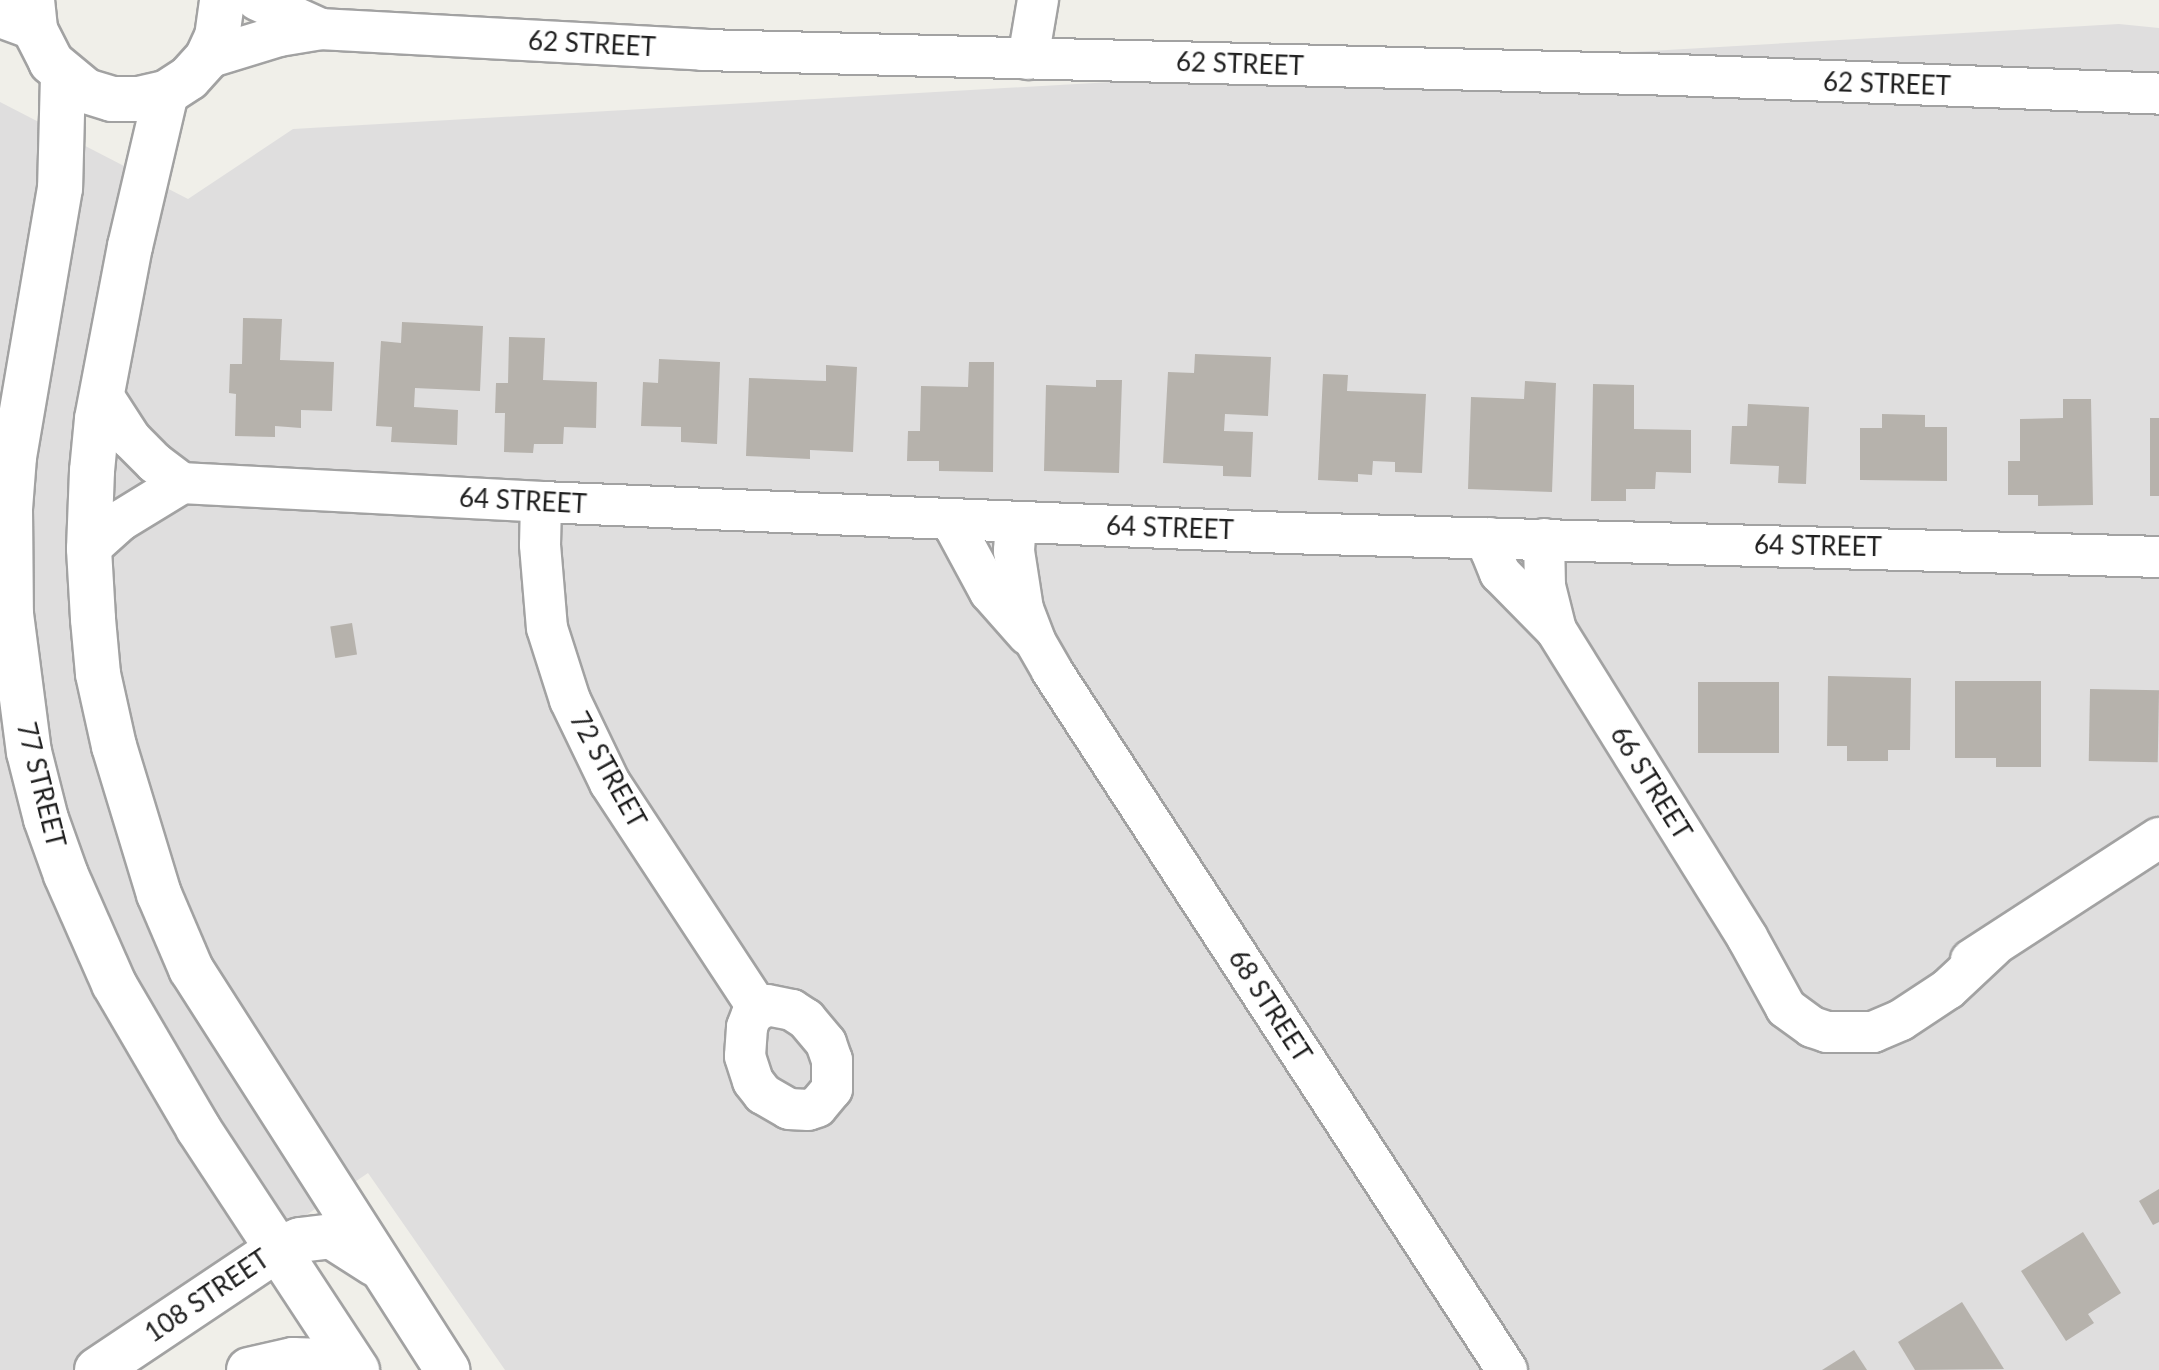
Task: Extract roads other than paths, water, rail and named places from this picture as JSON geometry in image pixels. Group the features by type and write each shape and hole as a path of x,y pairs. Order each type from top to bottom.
{"street":[{"path":"22,15 63,76 86,91 112,99 139,99 166,93 189,78 207,58 217,37 222,0"},
{"name":"62 STREET","path":"257,0 321,29"},
{"path":"1028,59 1038,0"},
{"name":"62 STREET","path":"207,58 267,39 321,29 703,50 1675,75 2159,94"},
{"name":"77 STREET","path":"63,76 60,188 14,457 10,509 11,614 29,752 46,819 66,875 114,984 161,1069 354,1370"},
{"path":"166,93 143,180 102,394 92,471 89,549 98,674 133,816 159,894 191,969 447,1370"},
{"path":"89,549 120,521 182,483 155,463 131,439 102,394"},
{"name":"64 STREET","path":"182,483 951,520 2159,557"},
{"name":"72 STREET","path":"541,502 540,545 547,628 570,700 610,783 758,1008"},
{"name":"68 STREET","path":"951,520 990,592 1035,641 1507,1370"},
{"name":"68 STREET","path":"1016,522 1017,580 1035,641"},
{"name":"66 STREET","path":"1490,538 1491,551 1500,573 1556,630 1747,937 1806,993 1847,1008 1868,1009 1894,1000 1993,947 2159,838"},
{"name":"66 STREET","path":"1544,539 1545,586 1556,630"},
{"name":"108 STREET","path":"97,1370 278,1249 310,1236 331,1236 379,1267"},
{"path":"249,1370 293,1360 316,1361 354,1370"}]}
